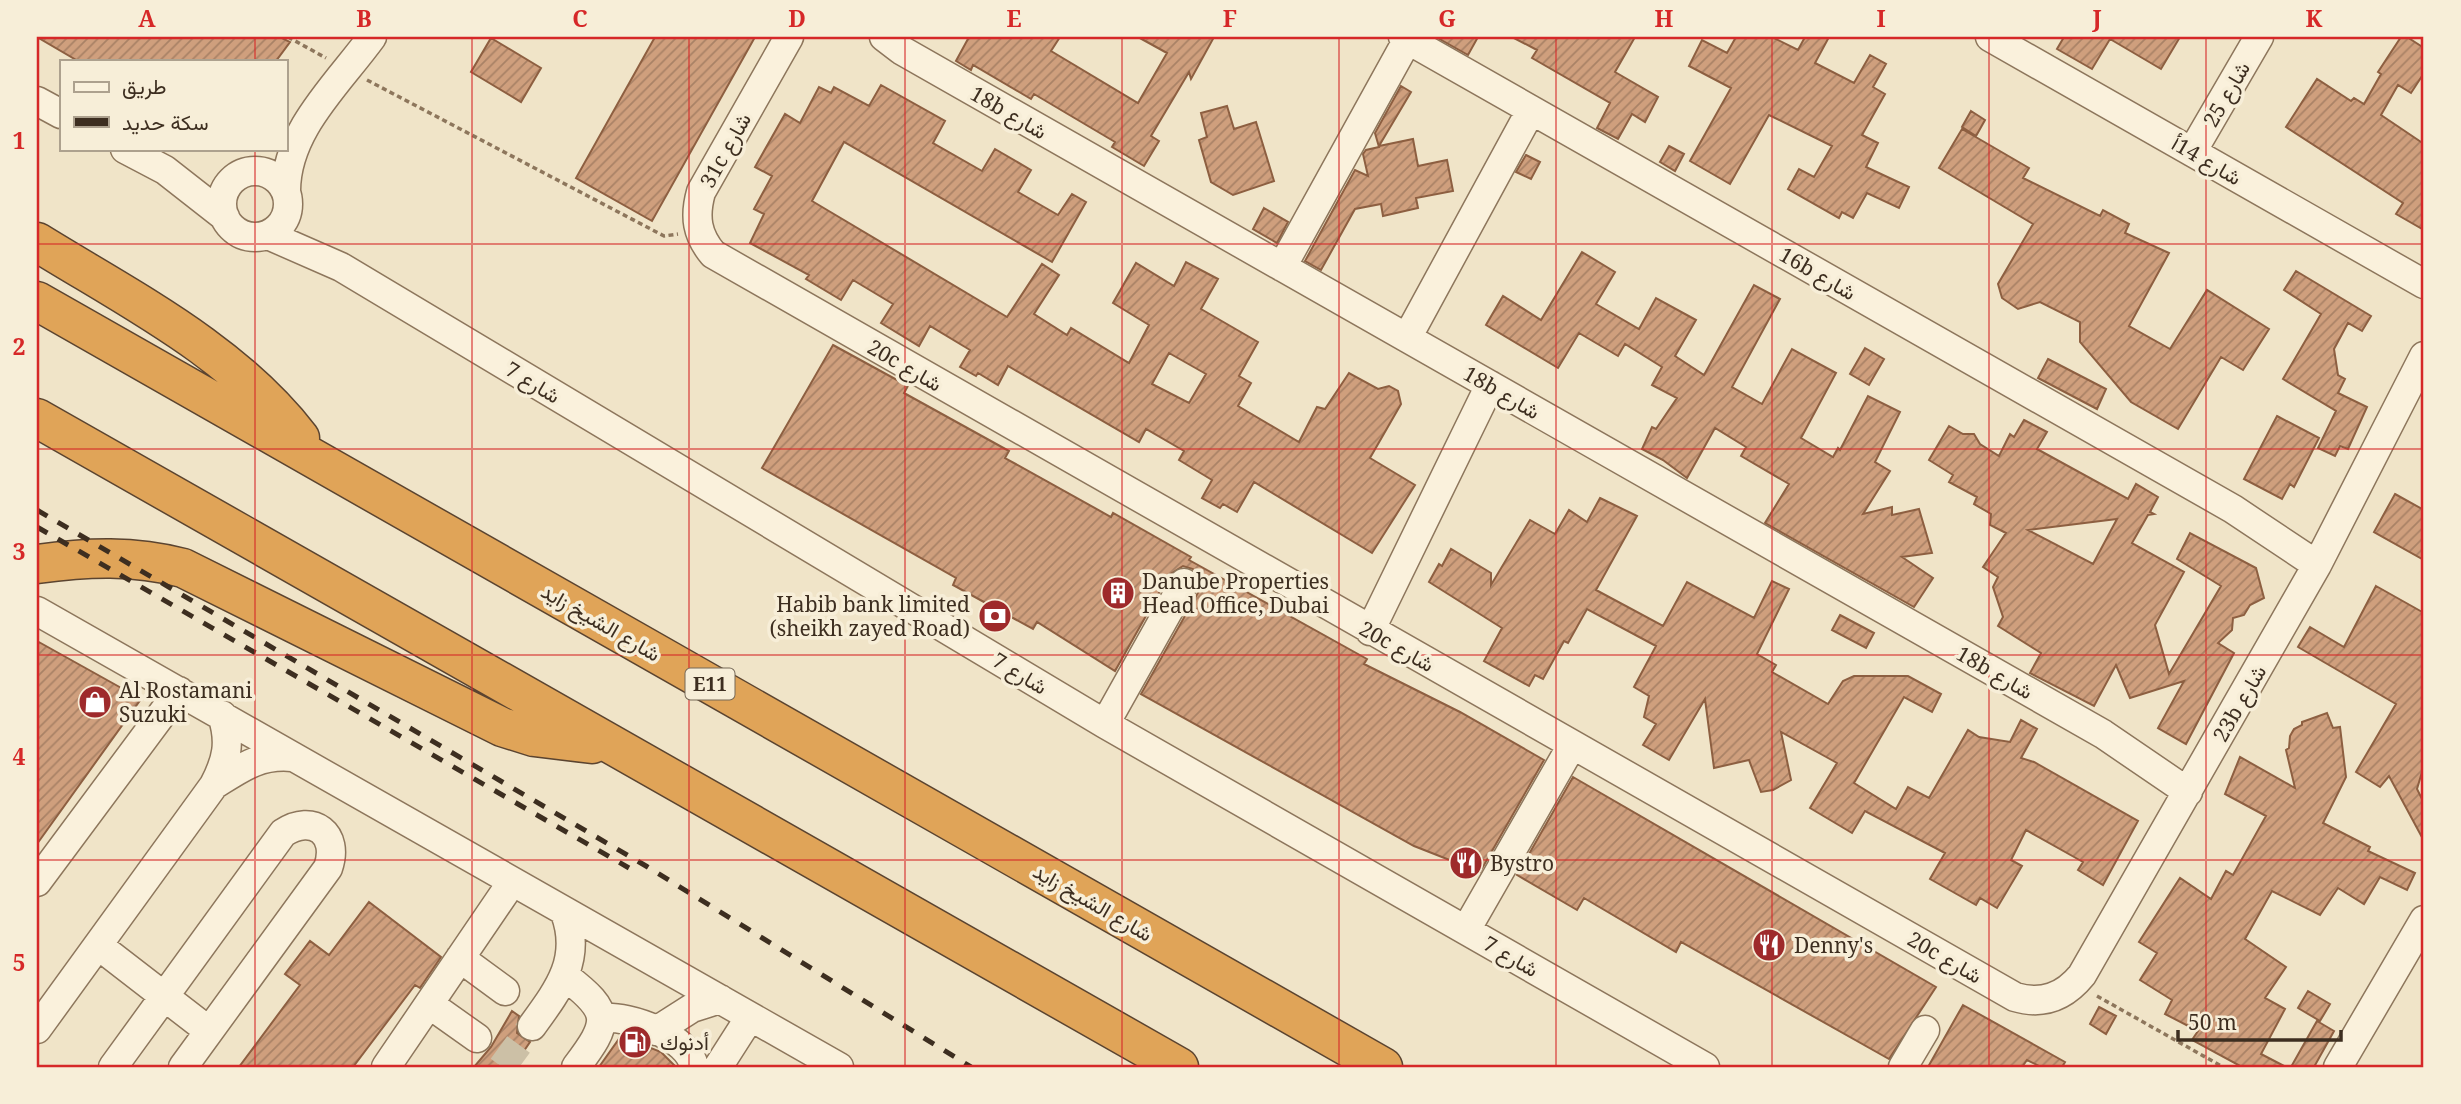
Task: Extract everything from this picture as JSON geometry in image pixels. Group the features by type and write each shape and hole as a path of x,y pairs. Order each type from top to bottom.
{"highway":[{"path":"37,242 161,318 219,359 272,407 319,461"},
{"name":"شارع الشيخ زايد","path":"37,301 1383,1067"},
{"path":"37,418 606,744 1179,1067"},
{"path":"37,564 109,556 183,568 502,727 567,743 606,744"}],"street":[{"path":"127,150 165,170 225,217 238,233 248,237 268,235 284,221 289,142 372,37"},
{"name":"31c شارع","path":"699,232 696,219 701,192 789,37"},
{"name":"18b شارع","path":"869,37 892,43 2192,784"},
{"name":"شارع 14أ","path":"1990,37 2424,284"},
{"name":"شارع 25","path":"2184,147 2252,37"},
{"name":"شارع 25","path":"2184,147 2259,37"},
{"path":"1282,267 1406,38"},
{"name":"16b شارع","path":"1406,38 2321,558"},
{"path":"37,101 60,113"},
{"path":"1407,338 1531,110"},
{"path":"225,217 223,197 238,176 277,150"},
{"path":"165,170 238,176 262,172 272,175 287,196"},
{"name":"شارع 7","path":"287,196 311,237 341,267"},
{"name":"20c شارع","path":"699,232 705,244 725,262 2015,997 2027,1000 2050,999 2075,984"},
{"name":"شارع 7","path":"268,235 341,267 1105,724 1705,1067"},
{"name":"23b شارع","path":"2075,984 2321,558 2395,418 2424,356"},
{"name":"23b شارع","path":"2395,418 2424,382"},
{"path":"1361,626 1417,535 1445,480 1498,390"},
{"path":"1105,724 1184,583"},
{"path":"37,611 839,1067"},
{"path":"37,881 178,691"},
{"path":"37,1029 214,785 227,754 228,741 222,715"},
{"path":"1466,930 1572,745"},
{"path":"214,785 251,761 273,755 292,757"},
{"path":"113,1067 283,833 304,824 326,834 332,856 328,867 183,1067"},
{"path":"400,1062 429,1004 512,882"},
{"path":"533,1026 566,976 572,939 565,913"},
{"path":"2338,1067 2424,920"},
{"path":"99,946 209,1031"},
{"path":"460,958 505,991"},
{"path":"566,976 592,997 602,1018 597,1040 576,1067"},
{"path":"656,1031 685,1011 720,999"},
{"path":"429,1004 477,1038"},
{"path":"718,1067 750,1017"},
{"path":"602,1018 625,1018 656,1031 688,1051 694,1067"},
{"path":"1903,1067 1928,1032 1913,1067"}],"path":[{"path":"288,37 664,236 699,232"},
{"path":"2075,984 2223,1067"}],"building":[{"path":"37,37 280,37 290,42 277,60 76,60"},
{"path":"655,37 755,37 652,221 576,178"},
{"path":"969,37 1060,37 1051,51 1138,103 1167,53 1138,37 1214,37 1191,79 1189,72 1151,136 1159,141 1144,166 1112,147 1115,142 1034,94 1031,99 973,65 971,70 956,61"},
{"path":"1436,37 1478,37 1468,55"},
{"path":"1512,37 1635,37 1615,72 1658,97 1645,122 1632,114 1618,139 1597,128 1610,103 1532,58 1537,50"},
{"path":"1736,37 1772,37 1798,50 1805,37 1829,37 1815,63 1854,83 1870,55 1886,64 1873,87 1885,94 1862,135 1878,143 1866,167 1909,187 1899,208 1867,193 1853,218 1842,212 1839,218 1788,189 1799,169 1814,177 1832,146 1769,115 1730,184 1690,161 1731,88 1689,66 1702,40 1727,53"},
{"path":"2064,37 2180,37 2161,69 2110,39 2092,69 2057,49"},
{"path":"2401,37 2407,37 2424,48 2424,73 2411,93 2398,85 2381,115 2424,144 2424,230 2396,214 2403,203 2286,127 2317,79 2351,101 2354,98 2364,104 2381,74 2378,72"},
{"path":"491,38 541,68 521,102 471,72"},
{"path":"881,85 945,121 933,143 982,171 995,149 1031,170 1018,192 1058,215 1072,194 1086,202 1052,262 844,142 812,201 1007,317 1042,264 1059,275 1034,314 1067,335 1071,328 1129,363 1149,325 1113,303 1136,263 1174,286 1186,262 1218,279 1201,309 1258,342 1239,376 1251,383 1238,406 1299,442 1317,407 1325,409 1349,373 1378,389 1389,386 1398,391 1401,404 1370,458 1415,485 1372,553 1254,482 1237,512 1223,504 1220,508 1202,498 1212,480 1179,460 1184,451 1146,429 1139,442 1008,366 998,385 978,373 976,376 960,367 970,350 930,326 919,346 881,323 893,304 853,280 841,300 806,279 809,275 750,243 764,214 754,209 772,176 755,167 785,114 800,123 819,87 831,93 834,87 869,106","holes":["1169,353 1206,374 1189,403 1152,384"]},
{"path":"1401,86 1411,92 1379,146 1413,139 1418,166 1447,160 1453,191 1416,198 1418,208 1383,216 1381,204 1355,209 1321,270 1305,261 1355,170 1368,176 1363,154 1366,150 1379,147 1375,133"},
{"path":"1227,106 1234,129 1256,122 1274,181 1233,195 1211,182 1199,140 1207,137 1201,113"},
{"path":"1971,111 1985,120 1976,136 1962,127"},
{"path":"1962,129 2029,168 2023,178 2100,216 2103,210 2129,224 2125,233 2169,253 2129,326 2170,349 2207,290 2269,329 2243,370 2221,357 2178,429 2131,402 2080,342 2080,322 2040,302 2018,309 2002,298 1998,284 2033,224 1939,168"},
{"path":"1669,146 1684,154 1675,171 1660,162"},
{"path":"1526,155 1540,162 1531,179 1516,172"},
{"path":"1264,208 1288,222 1277,243 1253,229"},
{"path":"1582,252 1615,272 1596,304 1639,329 1656,298 1696,320 1675,356 1704,375 1754,285 1780,299 1732,387 1762,404 1792,349 1836,373 1801,438 1833,457 1838,448 1840,450 1868,396 1900,412 1875,462 1890,471 1863,514 1892,507 1892,515 1919,509 1932,553 1902,557 1933,578 1914,607 1765,523 1789,484 1741,456 1746,447 1715,428 1687,478 1663,460 1642,449 1652,427 1656,429 1677,398 1652,385 1662,367 1625,344 1618,356 1579,333 1558,368 1486,325 1503,296 1541,320"},
{"path":"2296,271 2371,316 2362,331 2348,323 2334,349 2338,375 2345,379 2338,393 2367,407 2348,449 2340,446 2335,456 2318,448 2336,411 2283,379 2321,314 2284,290"},
{"path":"833,345 908,386 904,393 1009,451 1005,458 1111,517 1113,513 1191,557 1189,560 1367,659 1364,664 1460,712 1544,760 1480,872 1414,846 1141,694 1199,591 1201,582 1193,569 1183,566 1169,575 1115,671 1037,622 1033,629 953,585 956,578 762,468"},
{"path":"1865,348 1884,359 1869,385 1850,374"},
{"path":"2048,359 2106,389 2097,409 2038,378"},
{"path":"2277,416 2319,438 2294,487 2290,484 2282,499 2244,479"},
{"path":"2024,420 2047,432 2037,449 2128,499 2136,484 2158,497 2150,512 2154,514 2148,515 2132,543 2184,572 2155,625 2169,674 2221,586 2177,559 2190,533 2256,568 2264,598 2250,605 2244,615 2233,618 2232,630 2218,643 2234,653 2186,744 2158,728 2184,681 2130,698 2116,665 2094,706 2030,673 2041,653 1998,626 2003,617 1993,587 1998,577 1983,567 2006,533 1990,525 1991,514 1974,504 1977,497 1949,482 1953,475 1929,460 1949,426 1963,434 1974,434 1980,444 1999,456 2010,434 2014,437","holes":["2117,519 2093,564 2028,530"]},
{"path":"2395,494 2424,510 2424,560 2374,532"},
{"path":"1600,498 1637,516 1596,590 1663,626 1687,582 1754,618 1772,581 1789,589 1757,654 1776,665 1772,672 1828,704 1843,681 1854,676 1908,676 1941,694 1932,712 1904,697 1854,783 1896,809 1908,787 1929,798 1968,730 1979,737 2010,742 2021,720 2037,729 2021,758 2034,762 2138,821 2103,885 2078,870 2083,862 2026,830 2011,860 2022,866 1997,908 1980,898 1976,905 1930,879 1945,853 1865,811 1852,833 1810,808 1837,763 1781,732 1791,780 1773,790 1761,792 1749,760 1714,768 1705,699 1669,760 1643,745 1656,724 1644,717 1649,696 1634,687 1656,646 1587,609 1568,643 1564,641 1543,679 1535,675 1529,686 1484,661 1502,628 1429,582 1439,564 1442,566 1451,549 1491,573 1491,585 1530,520 1555,534 1569,510 1587,522"},
{"path":"2376,586 2424,613 2424,733 2422,772 2417,789 2424,803 2424,841 2389,776 2380,787 2356,772 2396,704 2298,647 2310,627 2344,647"},
{"path":"1840,615 1874,633 1866,648 1832,630"},
{"path":"37,641 141,699 37,844"},
{"path":"2327,713 2333,728 2340,727 2346,777 2323,823 2370,847 2368,851 2415,873 2407,890 2380,877 2364,904 2338,888 2320,915 2272,891 2245,939 2286,967 2265,998 2285,1009 2261,1054 2286,1067 2242,1067 2192,1040 2198,1031 2165,1014 2172,1000 2140,980 2157,953 2139,942 2180,878 2211,899 2226,871 2233,875 2266,816 2225,794 2240,757 2295,788 2286,750 2289,748 2290,736 2302,722"},
{"path":"1573,777 1936,987 1889,1059 1681,942 1676,952 1584,898 1577,910 1517,875"},
{"path":"369,902 441,957 420,988 415,985 353,1067 239,1067 300,985 285,974 310,941 329,955"},
{"path":"2308,991 2330,1004 2320,1021 2298,1008"},
{"path":"1963,1005 2065,1062 2062,1067 2041,1067 2027,1060 2022,1067 1928,1067"},
{"path":"2099,1007 2116,1016 2106,1034 2090,1024"},
{"path":"512,1011 519,1016 517,1033 530,1042 513,1067 474,1067 491,1047"},
{"path":"2317,1021 2334,1031 2314,1067 2291,1067"},
{"name":"أدنوك","path":"621,1036 661,1052 676,1067 599,1067"}],"tunnel":[{"path":"502,1067 532,1026"}],"railway":[{"path":"37,510 646,866 971,1067"},
{"path":"37,527 629,868"}],"place":[{"name":"Danube Properties Head Office, Dubai","path":"1118,593"},
{"name":"Habib bank limited (sheikh zayed Road)","path":"995,616"},
{"name":"Al Rostamani Suzuki","path":"95,702"},
{"name":"Bystro","path":"1466,863"},
{"name":"Denny's","path":"1769,945"},
{"name":"أدنوك","path":"635,1042"}]}
